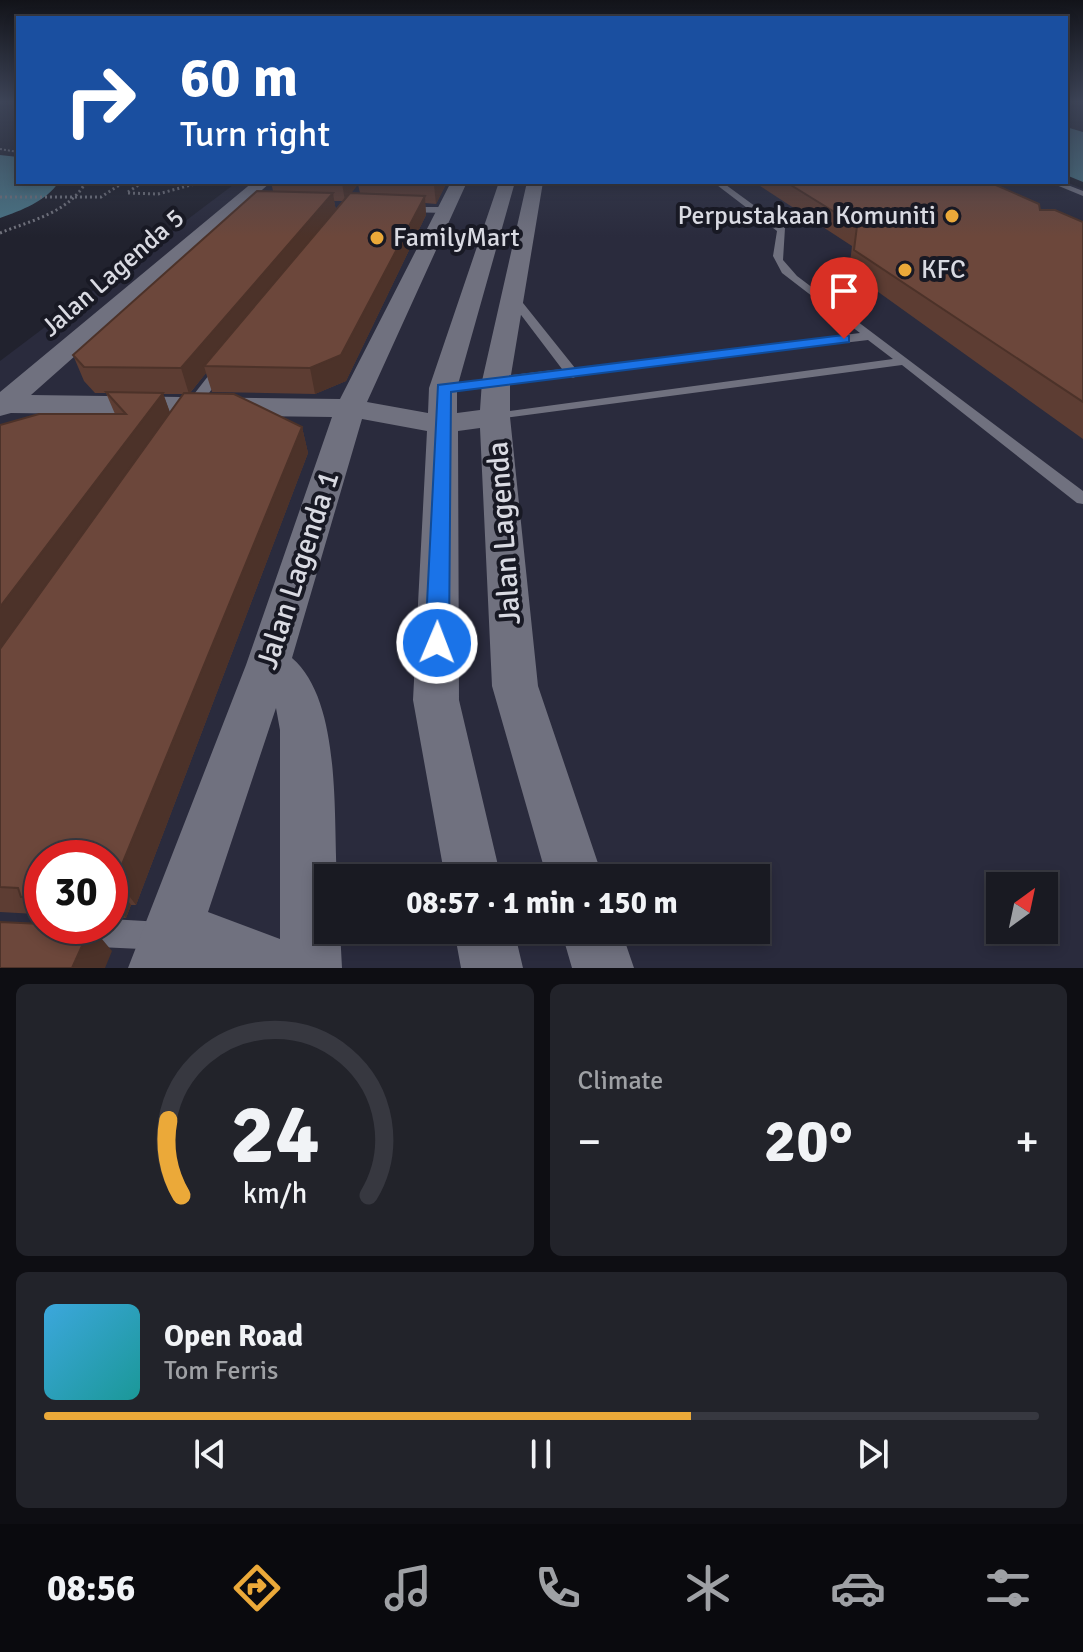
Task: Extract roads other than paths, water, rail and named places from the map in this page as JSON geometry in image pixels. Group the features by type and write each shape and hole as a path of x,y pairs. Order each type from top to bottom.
{"street":[{"name":"Jalan Lagenda","path":"470,864 436,700 442,406 506,184"},
{"name":"Jalan Lagenda","path":"535,184 511,295 495,399 515,686 571,864"},
{"name":"Jalan Lagenda 5","path":"2,406 252,196"},
{"name":"Jalan Lagenda 1","path":"165,952 268,665 350,408 453,196"},
{"path":"2,406 187,412 442,406 495,399"},
{"path":"268,665 286,677 298,698 304,730 311,968"},
{"path":"165,952 216,942 250,955 270,968"},
{"path":"487,944 492,968"},
{"path":"595,944 603,968"}],"lane":[{"path":"720,184 782,230 775,255 780,266 1083,499"},
{"path":"1058,184 1083,194"},
{"path":"398,208 453,196"},
{"path":"511,295 573,374"},
{"path":"495,399 573,374 868,336"},
{"path":"187,412 231,356"},
{"path":"495,399 903,361"},
{"path":"120,944 165,952"}],"place":[{"name":"Perpustakaan Komuniti","path":"952,216"},
{"name":"FamilyMart","path":"377,238"},
{"name":"KFC","path":"905,270"}]}
